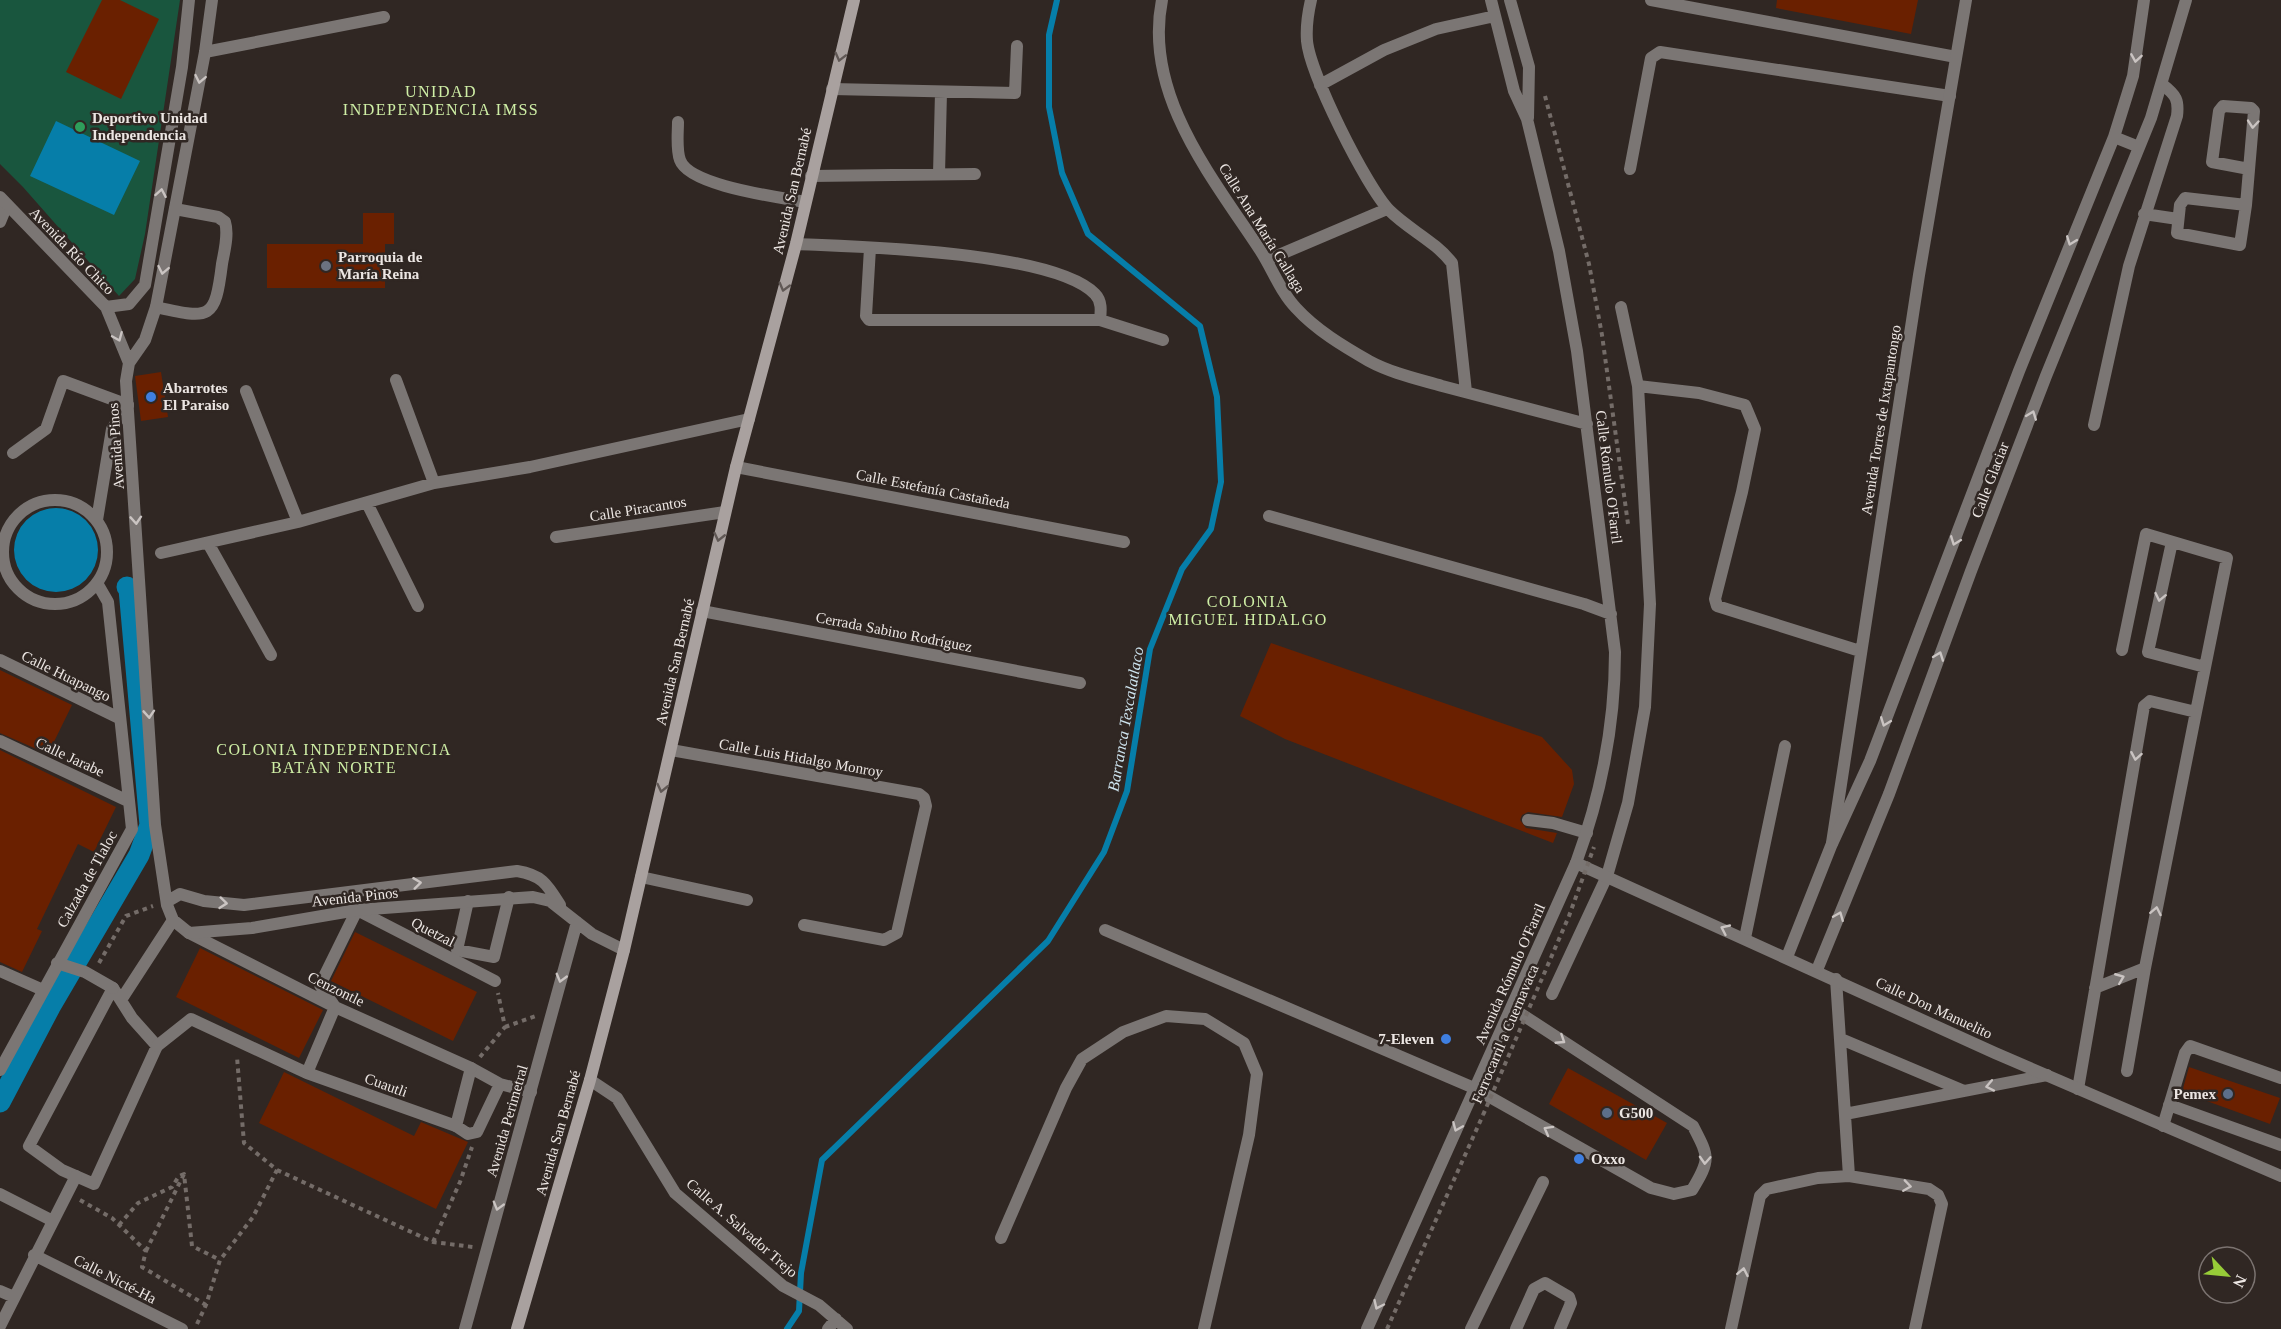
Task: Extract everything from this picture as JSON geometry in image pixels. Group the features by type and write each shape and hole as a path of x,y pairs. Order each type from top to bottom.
{"main road":[{"name":"Avenida San Bernabé","path":"517,1329 590,1080 624,950 725,512 796,244 854,0"}],"street":[{"path":"106,307 129,304 145,285 182,67 189,0"},
{"name":"Avenida Pinos","path":"173,920 155,825 126,381 129,363 145,340 156,307 205,52 212,0"},
{"name":"Calle Ana María Gallaga","path":"1162,0 1159,14 1160,61 1173,106 1206,167 1267,260 1293,306 1322,332 1372,362 1407,376 1587,424"},
{"path":"1311,0 1307,41 1320,85 1367,178 1387,209 1413,231 1440,248 1452,263 1466,392"},
{"name":"Calle Rómulo O'Farril","path":"1491,0 1514,91 1527,119 1559,251 1587,424 1611,614"},
{"path":"1510,0 1529,67 1527,119"},
{"path":"1651,0 1956,57"},
{"path":"1713,0 1720,12"},
{"name":"Avenida Torres de Ixtapantongo","path":"1831,846 1919,275 1966,0"},
{"name":"Calle Glaciar","path":"1786,957 1831,846 1870,761 2019,371 2114,137 2133,76 2144,0"},
{"name":"Calle Glaciar","path":"1816,970 1889,794 1971,571 2163,85 2186,0"},
{"path":"1320,85 1384,50 1415,37 1436,29 1495,16"},
{"path":"205,52 384,17"},
{"path":"832,89 1015,93 1017,46"},
{"path":"1630,169 1651,58 1660,52 1950,96"},
{"path":"2094,425 2129,266 2177,116 2179,103 2176,96 2163,85"},
{"path":"939,174 941,92"},
{"path":"2246,205 2185,198 2180,205 2176,230 2180,235 2237,246 2241,242 2246,205 2254,111 2251,108 2223,106 2219,111 2212,162 2249,169"},
{"path":"678,122 680,160 690,173 710,181 805,202"},
{"path":"2114,137 2139,147"},
{"path":"811,176 975,174"},
{"path":"0,222 4,201"},
{"name":"Avenida Río Chico","path":"4,201 106,307 129,363"},
{"path":"156,307 198,315 211,309 218,297 225,222 218,217 175,209"},
{"path":"1267,260 1387,209"},
{"path":"2145,214 2178,219"},
{"path":"796,244 957,254 1006,262 1059,275 1083,285 1097,296 1101,304 1100,320"},
{"path":"870,248 866,316 875,321 1100,320 1163,340"},
{"path":"1552,994 1607,876 1628,803 1645,707 1650,604 1638,386 1621,307"},
{"path":"396,380 434,483"},
{"path":"13,453 46,429 63,381 128,405 112,429 97,520"},
{"path":"1638,386 1699,393 1745,405 1755,429 1715,599 1717,606 1860,651"},
{"path":"246,391 298,522"},
{"path":"161,552 298,522 434,483 530,467 749,419"},
{"name":"Calle Estefanía Castañeda","path":"736,467 1124,542"},
{"path":"48,499 76,503 97,520 106,541 106,563 97,584 77,599 53,604 29,598 11,581 2,557 3,530 23,510 48,499"},
{"path":"367,503 418,606"},
{"name":"Calle Piracantos","path":"556,537 725,512"},
{"path":"1269,516 1584,604 1611,614"},
{"path":"2122,650 2145,534 2227,558 2145,968 2127,1071"},
{"path":"2172,542 2148,652 2205,667"},
{"path":"208,543 271,655"},
{"name":"Calzada de Tlaloc","path":"0,1070 132,829 108,602 97,584"},
{"name":"Cerrada Sabino Rodríguez","path":"702,610 1080,683"},
{"name":"Avenida Rómulo O'Farril","path":"1367,1329 1512,1008 1587,833 1610,735 1615,689 1611,614"},
{"name":"Calle Huapango","path":"0,660 119,718"},
{"path":"2078,1089 2144,706 2150,701 2196,712"},
{"name":"Calle Jarabe","path":"0,741 128,801"},
{"path":"1745,938 1785,746"},
{"name":"Calle Luis Hidalgo Monroy","path":"671,750 919,794 924,798 926,806 897,933 884,940 804,925"},
{"path":"1528,820 1553,823 1587,833"},
{"name":"Calle Don Manuelito","path":"1576,863 2078,1089 2280,1173"},
{"name":"Avenida Pinos","path":"168,901 180,894 204,901 244,905 517,871 534,874 548,885 563,909 577,922 592,934 624,950"},
{"path":"641,877 747,900"},
{"path":"468,901 457,950 494,957 509,897"},
{"name":"Avenida Pinos","path":"189,933 252,928 357,910 509,897 542,898 563,909"},
{"path":"307,1073 335,1006 320,986 357,910"},
{"name":"Quetzal","path":"357,910 495,981"},
{"path":"121,1000 173,920 189,933"},
{"name":"Avenida Perimetral","path":"465,1329 577,922"},
{"path":"1105,930 1474,1088 1652,1188 1674,1194 1692,1190 1704,1171 1707,1153 1693,1126 1512,1008"},
{"name":"Cenzontle","path":"189,933 335,1006 471,1068 500,1084 531,1092"},
{"path":"59,965 88,975 113,988 132,1018 157,1046 94,1184 62,1170 28,1146 113,988"},
{"path":"2095,988 2145,968"},
{"path":"0,971 43,990"},
{"path":"1836,979 1849,1176"},
{"path":"1001,1238 1066,1088 1082,1059 1123,1032 1166,1016 1205,1019 1244,1043 1257,1074 1249,1135 1204,1329"},
{"name":"Cuautli","path":"157,1046 191,1019 307,1073 456,1126 468,1134 477,1132"},
{"path":"1840,1039 1964,1091"},
{"path":"2163,1126 2185,1053 2190,1046 2281,1078"},
{"path":"456,1126 471,1068"},
{"path":"1845,1114 2047,1075"},
{"name":"Calle A. Salvador Trejo","path":"590,1080 616,1098 675,1193 783,1286 819,1305 832,1324 847,1329"},
{"path":"477,1132 500,1084"},
{"path":"2169,1105 2281,1145"},
{"path":"0,1326 76,1176"},
{"path":"1731,1329 1760,1196 1767,1188 1818,1178 1849,1176 1929,1189 1938,1195 1942,1204 1915,1329"},
{"path":"1471,1329 1543,1182"},
{"path":"0,1194 53,1221"},
{"name":"Calle Nicté-Ha","path":"34,1255 182,1329"},
{"path":"1516,1329 1534,1289 1545,1283 1569,1297 1571,1304 1560,1329"},
{"path":"0,1291 14,1297"}],"path":[{"path":"1544,91 1589,264 1602,335 1628,526"},
{"name":"Ferrocarril a Cuernavaca","path":"1387,1329 1569,916 1594,847"},
{"path":"88,975 126,916 168,901"},
{"path":"495,981 505,1027"},
{"path":"471,1068 505,1027 553,1010"},
{"path":"236,1041 244,1143 277,1170 432,1242 487,1249"},
{"path":"432,1242 460,1182 477,1132"},
{"path":"194,1329 206,1305 220,1260 254,1217 277,1170"},
{"path":"184,1174 192,1246 220,1260"},
{"path":"119,1225 138,1203 172,1187 179,1176 184,1174"},
{"path":"184,1174 146,1251 142,1267 206,1305"},
{"path":"68,1194 112,1218 146,1251"}],"green space":[{"name":"Deportivo Unidad Independencia","path":"0,0 180,0 145,234 135,279 119,296 0,164"}],"water":[{"path":"56,121 140,161 114,215 30,176"},
{"path":"56,508 72,511 86,520 95,534 98,550 95,566 86,580 72,589 56,592 40,589 26,580 17,566 14,550 17,534 26,520 40,511"}],"building":[{"path":"102,0 120,0 159,19 121,99 66,72"},
{"path":"1777,0 1918,0 1911,34 1776,8"},
{"name":"Parroquia de María Reina","path":"363,213 394,213 394,244 385,244 385,288 267,288 267,244 363,244"},
{"name":"Abarrotes El Paraiso","path":"161,372 168,417 141,421 135,376"},
{"path":"1271,643 1542,737 1572,770 1574,784 1562,817 1528,812 1522,815 1520,820 1526,828 1557,833 1553,843 1285,739 1240,716"},
{"path":"0,670 72,705 48,754 0,733"},
{"path":"0,750 116,807 94,852 78,844 37,929 42,931 22,972 0,962"},
{"path":"355,932 477,992 453,1041 331,981"},
{"path":"200,948 323,1010 299,1058 176,997"},
{"name":"Pemex","path":"2189,1067 2280,1098 2270,1124 2182,1092"},
{"name":"G500","path":"1568,1068 1667,1123 1646,1160 1549,1104"},
{"path":"284,1072 414,1136 421,1122 468,1142 436,1209 259,1123"}],"waterway":[{"name":"Barranca Texcalatlaco","path":"787,1329 799,1311 801,1273 822,1160 1048,941 1104,852 1127,791 1150,649 1182,569 1211,529 1221,482 1217,397 1200,326 1088,234 1062,173 1049,107 1049,35 1057,0"},
{"path":"0,1102 50,1007 139,855 150,825 127,587"}],"place":[{"name":"Deportivo Unidad Independencia","path":"80,127"},
{"name":"Parroquia de María Reina","path":"326,266"},
{"name":"Abarrotes El Paraiso","path":"151,397"},
{"name":"7-Eleven","path":"1446,1039"},
{"name":"Pemex","path":"2228,1094"},
{"name":"G500","path":"1607,1113"},
{"name":"Oxxo","path":"1579,1159"}],"district":[{"name":"UNIDAD INDEPENDENCIA IMSS","path":"441,100"},
{"name":"COLONIA MIGUEL HIDALGO","path":"1248,610"},
{"name":"COLONIA INDEPENDENCIA BATÁN NORTE","path":"334,758"}]}
